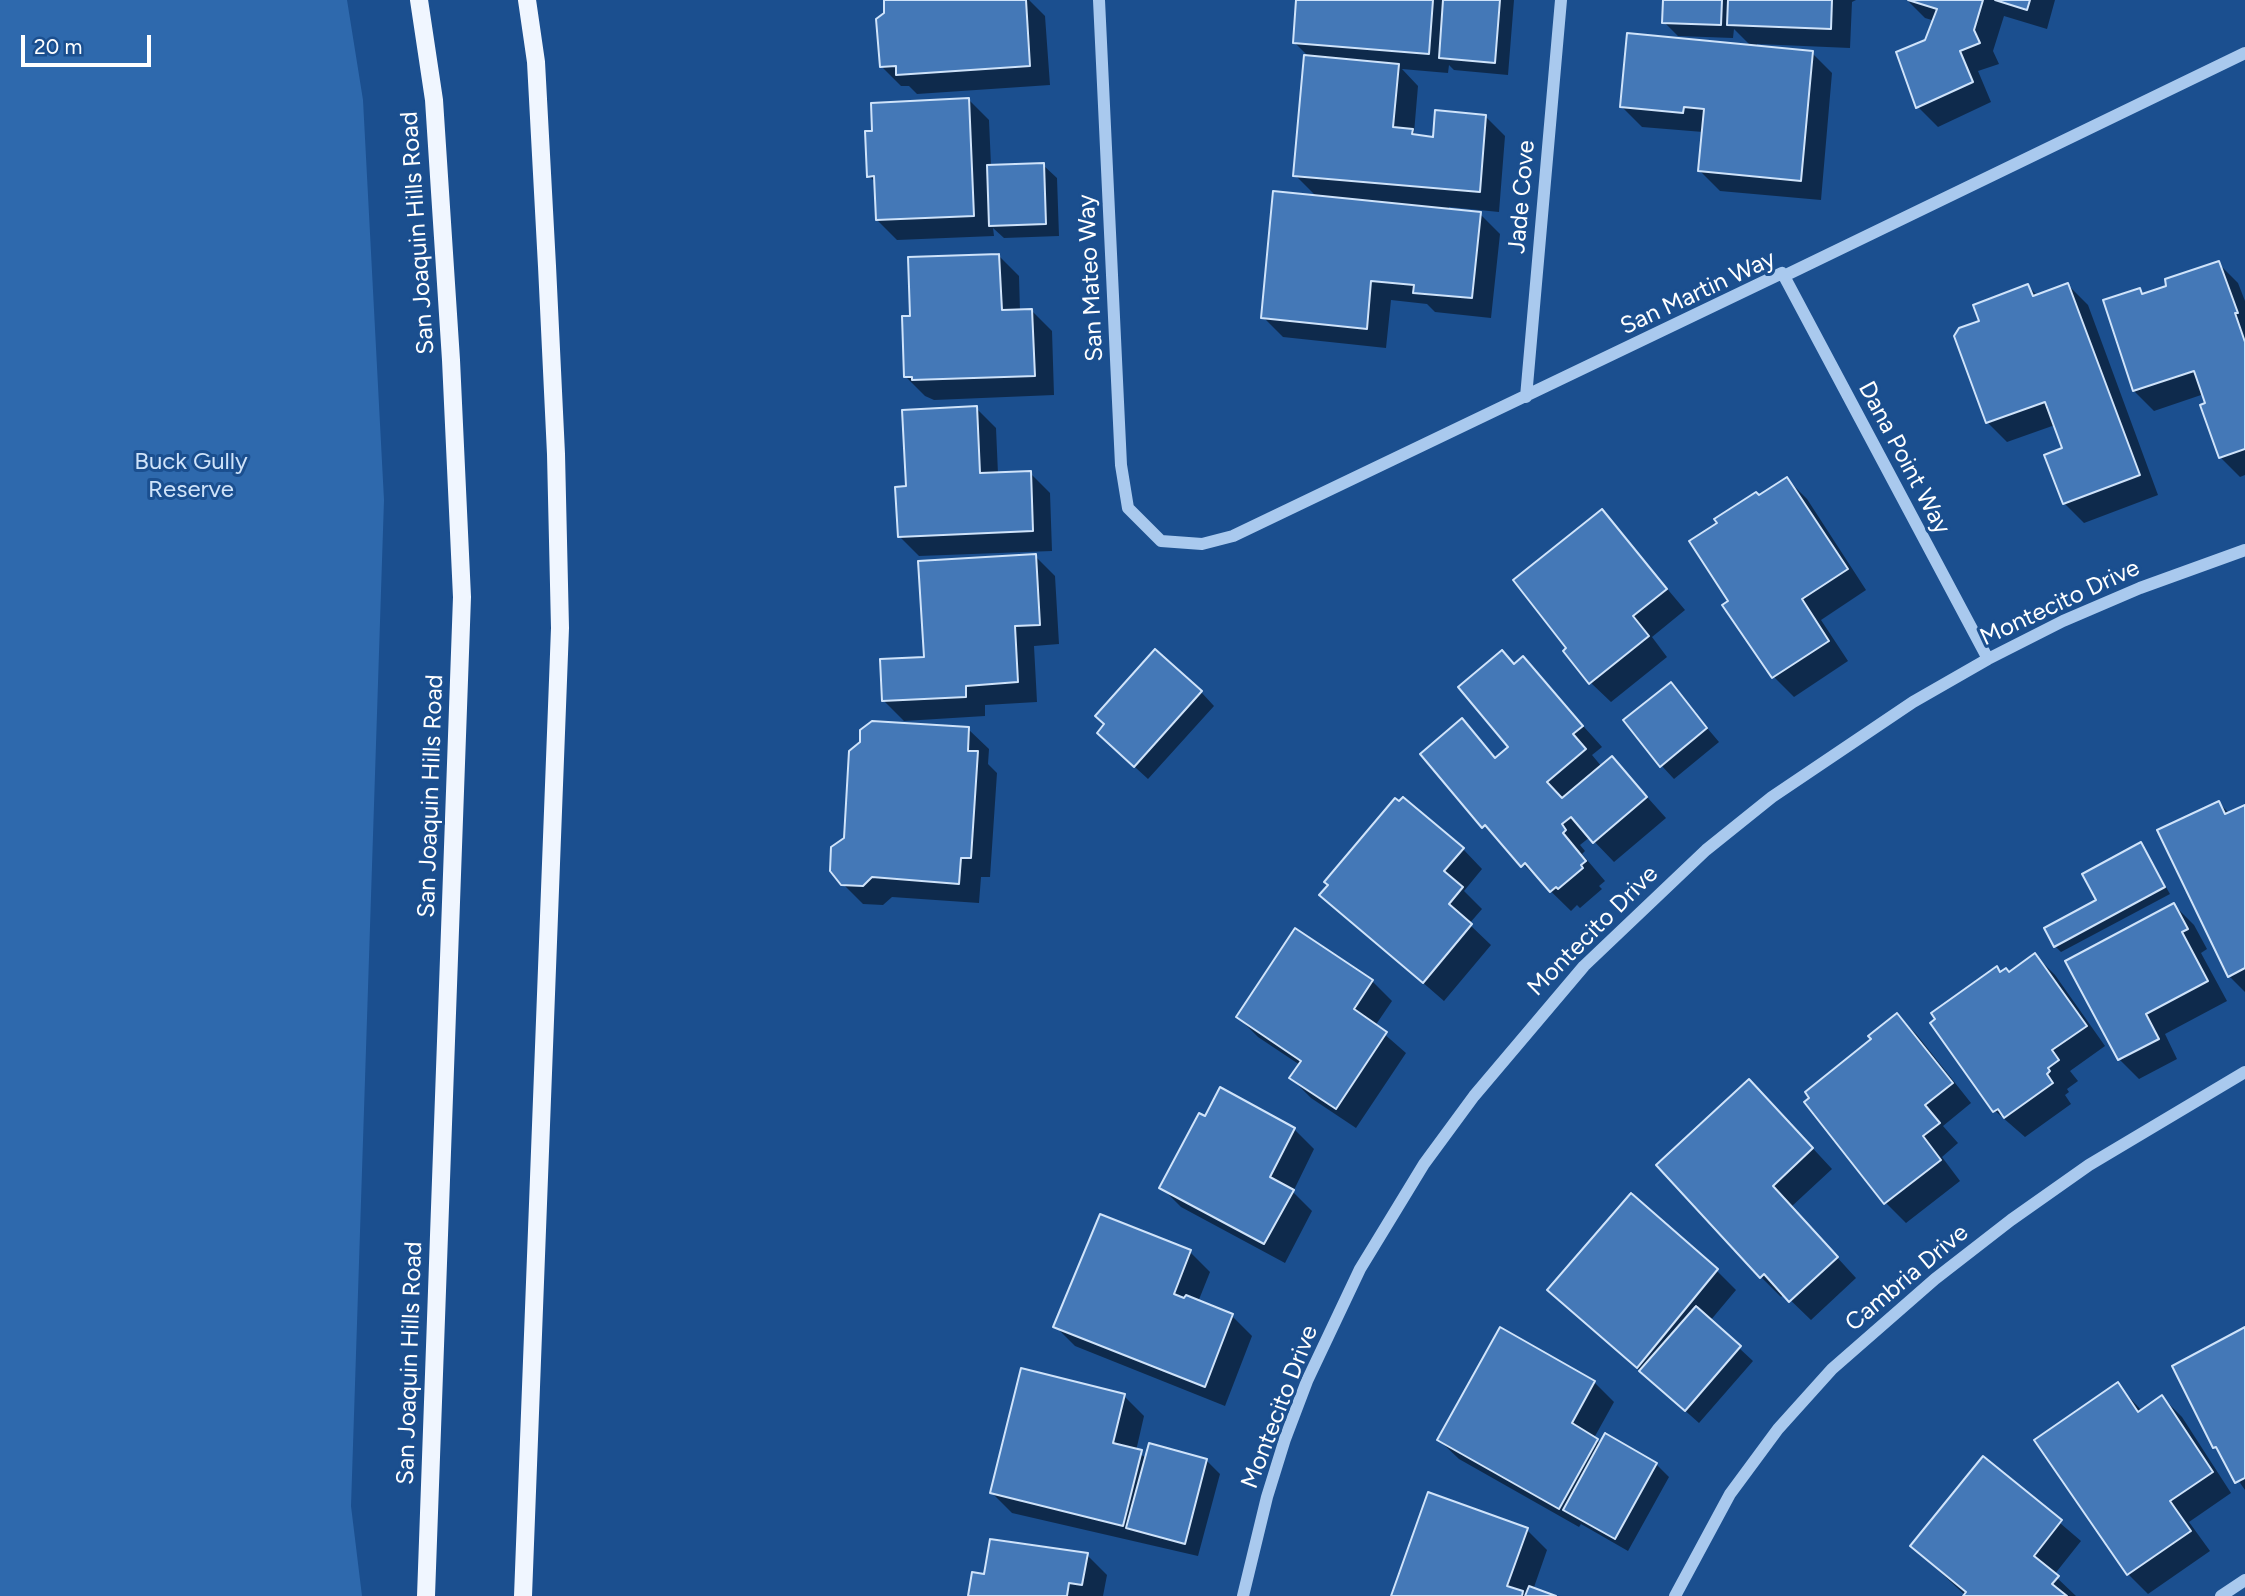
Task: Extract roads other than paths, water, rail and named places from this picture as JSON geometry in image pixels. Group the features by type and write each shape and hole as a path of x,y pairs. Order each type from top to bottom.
{"main road":[{"name":"San Joaquin Hills Road","path":"419,0 434,100 451,360 462,597 426,1596"},
{"path":"523,1596 559,628 556,454 544,212 536,62 527,0"}],"street":[{"name":"San Mateo Way","path":"1100,0 1121,465 1128,508 1161,541"},
{"name":"Jade Cove","path":"1526,397 1561,0"},
{"name":"San Martin Way","path":"1161,541 1202,544 1233,536 1782,273 1784,276 2245,52"},
{"name":"Dana Point Way","path":"1784,276 1988,659"},
{"name":"Montecito Drive","path":"1243,1596 1266,1497 1307,1381 1360,1269 1390,1216 1474,1096 1584,967 1643,906 1706,850 1842,747 1988,659 2140,588 2245,550"},
{"name":"Cambria Drive","path":"1675,1596 1689,1564 1730,1494 1778,1429 1832,1369 1935,1279 2011,1220 2147,1128 2245,1072"},
{"path":"2221,1596 2245,1580"}],"park label":[{"name":"Buck Gully Reserve","path":"191,476"}]}
